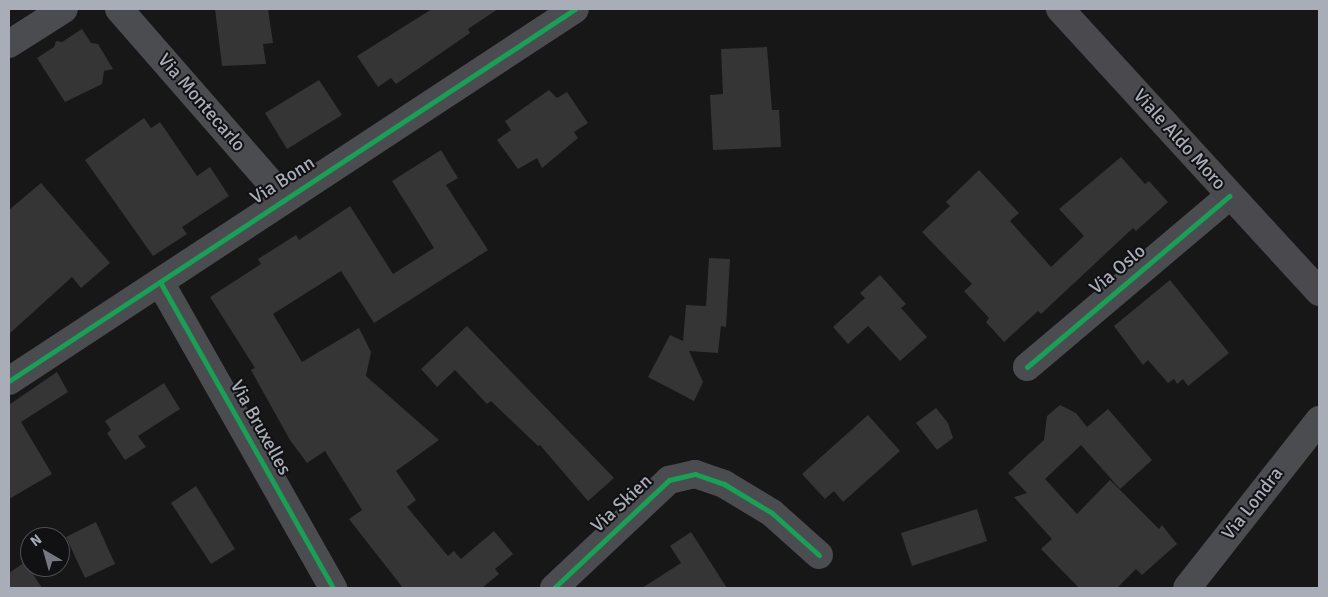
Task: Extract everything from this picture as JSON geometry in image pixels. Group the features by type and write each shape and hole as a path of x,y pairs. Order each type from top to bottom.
{"main road":[{"name":"Viale Aldo Moro","path":"1060,9 1229,196 1319,292"}],"street":[{"path":"9,44 64,9"},
{"name":"Via Montecarlo","path":"119,9 284,198"},
{"name":"Via Bonn","path":"9,381 284,198 575,9"},
{"name":"Via Oslo","path":"1026,367 1229,196"},
{"name":"Via Bruxelles","path":"160,282 333,588"},
{"name":"Via Londra","path":"1187,588 1319,420"},
{"name":"Via Skien","path":"554,588 669,480 695,474 724,484 772,513 819,555"}],"building":[{"path":"215,9 268,9 273,43 263,44 266,64 222,66"},
{"path":"432,9 498,9 468,29 470,33 396,84 391,78 378,87 357,56"},
{"path":"82,29 91,43 98,44 113,69 104,71 102,84 65,102 37,58 54,47 56,41 62,42"},
{"path":"767,47 772,110 779,110 781,147 713,150 710,95 723,94 721,49"},
{"path":"319,80 342,115 287,149 265,113"},
{"path":"549,90 557,98 567,92 588,123 574,132 578,138 542,168 537,158 518,169 497,140 511,130 505,121"},
{"path":"144,118 151,128 160,122 197,176 210,167 229,196 182,227 187,234 153,256 85,160"},
{"path":"441,150 458,178 446,185 488,250 374,323 341,271 273,314 302,362 359,328 371,352 366,376 439,440 396,471 416,500 407,507 448,556 454,551 461,559 494,531 513,554 495,569 499,574 482,588 403,588 349,519 362,510 325,451 307,463 290,440 251,370 255,368 210,297 261,264 258,259 296,235 299,240 350,206 393,274 434,248 392,181"},
{"path":"1121,157 1145,184 1149,181 1168,202 1136,231 1133,228 1041,314 1038,311 1004,342 986,322 989,318 964,291 972,284 922,232 950,206 946,202 979,170 1019,213 1010,221 1051,267 1084,236 1059,209"},
{"path":"41,183 110,263 81,288 72,277 9,334 9,210"},
{"path":"709,258 730,259 726,327 721,326 718,353 689,351 703,382 694,401 648,377 670,335 683,341 686,305 706,306"},
{"path":"880,275 906,304 901,308 927,337 900,361 868,326 848,344 833,327 865,298 860,293"},
{"path":"1170,280 1229,353 1188,386 1183,379 1177,384 1174,379 1168,383 1148,360 1143,365 1114,326"},
{"path":"467,326 614,478 588,501 540,445 538,446 491,401 487,404 455,370 437,387 421,369"},
{"path":"57,372 68,392 21,422 52,474 9,499 9,401 10,404"},
{"path":"164,383 180,409 138,436 146,447 125,460 107,433 111,430 105,421"},
{"path":"1060,405 1076,413 1087,427 1108,409 1152,460 1120,489 1081,445 1045,479 1077,514 1110,480 1159,529 1162,525 1177,544 1142,575 1136,569 1117,588 1079,588 1041,549 1052,539 1014,497 1027,493 1008,473 1044,440 1047,416"},
{"path":"936,408 948,423 953,438 937,450 916,423"},
{"path":"868,415 900,451 843,502 834,491 825,499 802,474"},
{"path":"196,486 235,549 211,564 171,503"},
{"path":"977,509 987,541 912,566 901,533"},
{"path":"96,522 115,564 85,578 70,546 70,535"},
{"path":"691,532 727,588 642,588 681,563 670,546"},
{"path":"20,565 20,577 35,577 42,588 9,588 9,573"}],"cycle path":[{"path":"9,381 575,9"},
{"path":"1027,367 1229,196"},
{"path":"160,282 333,588"},
{"path":"554,588 669,480 695,474 724,484 772,513 819,555"}]}
